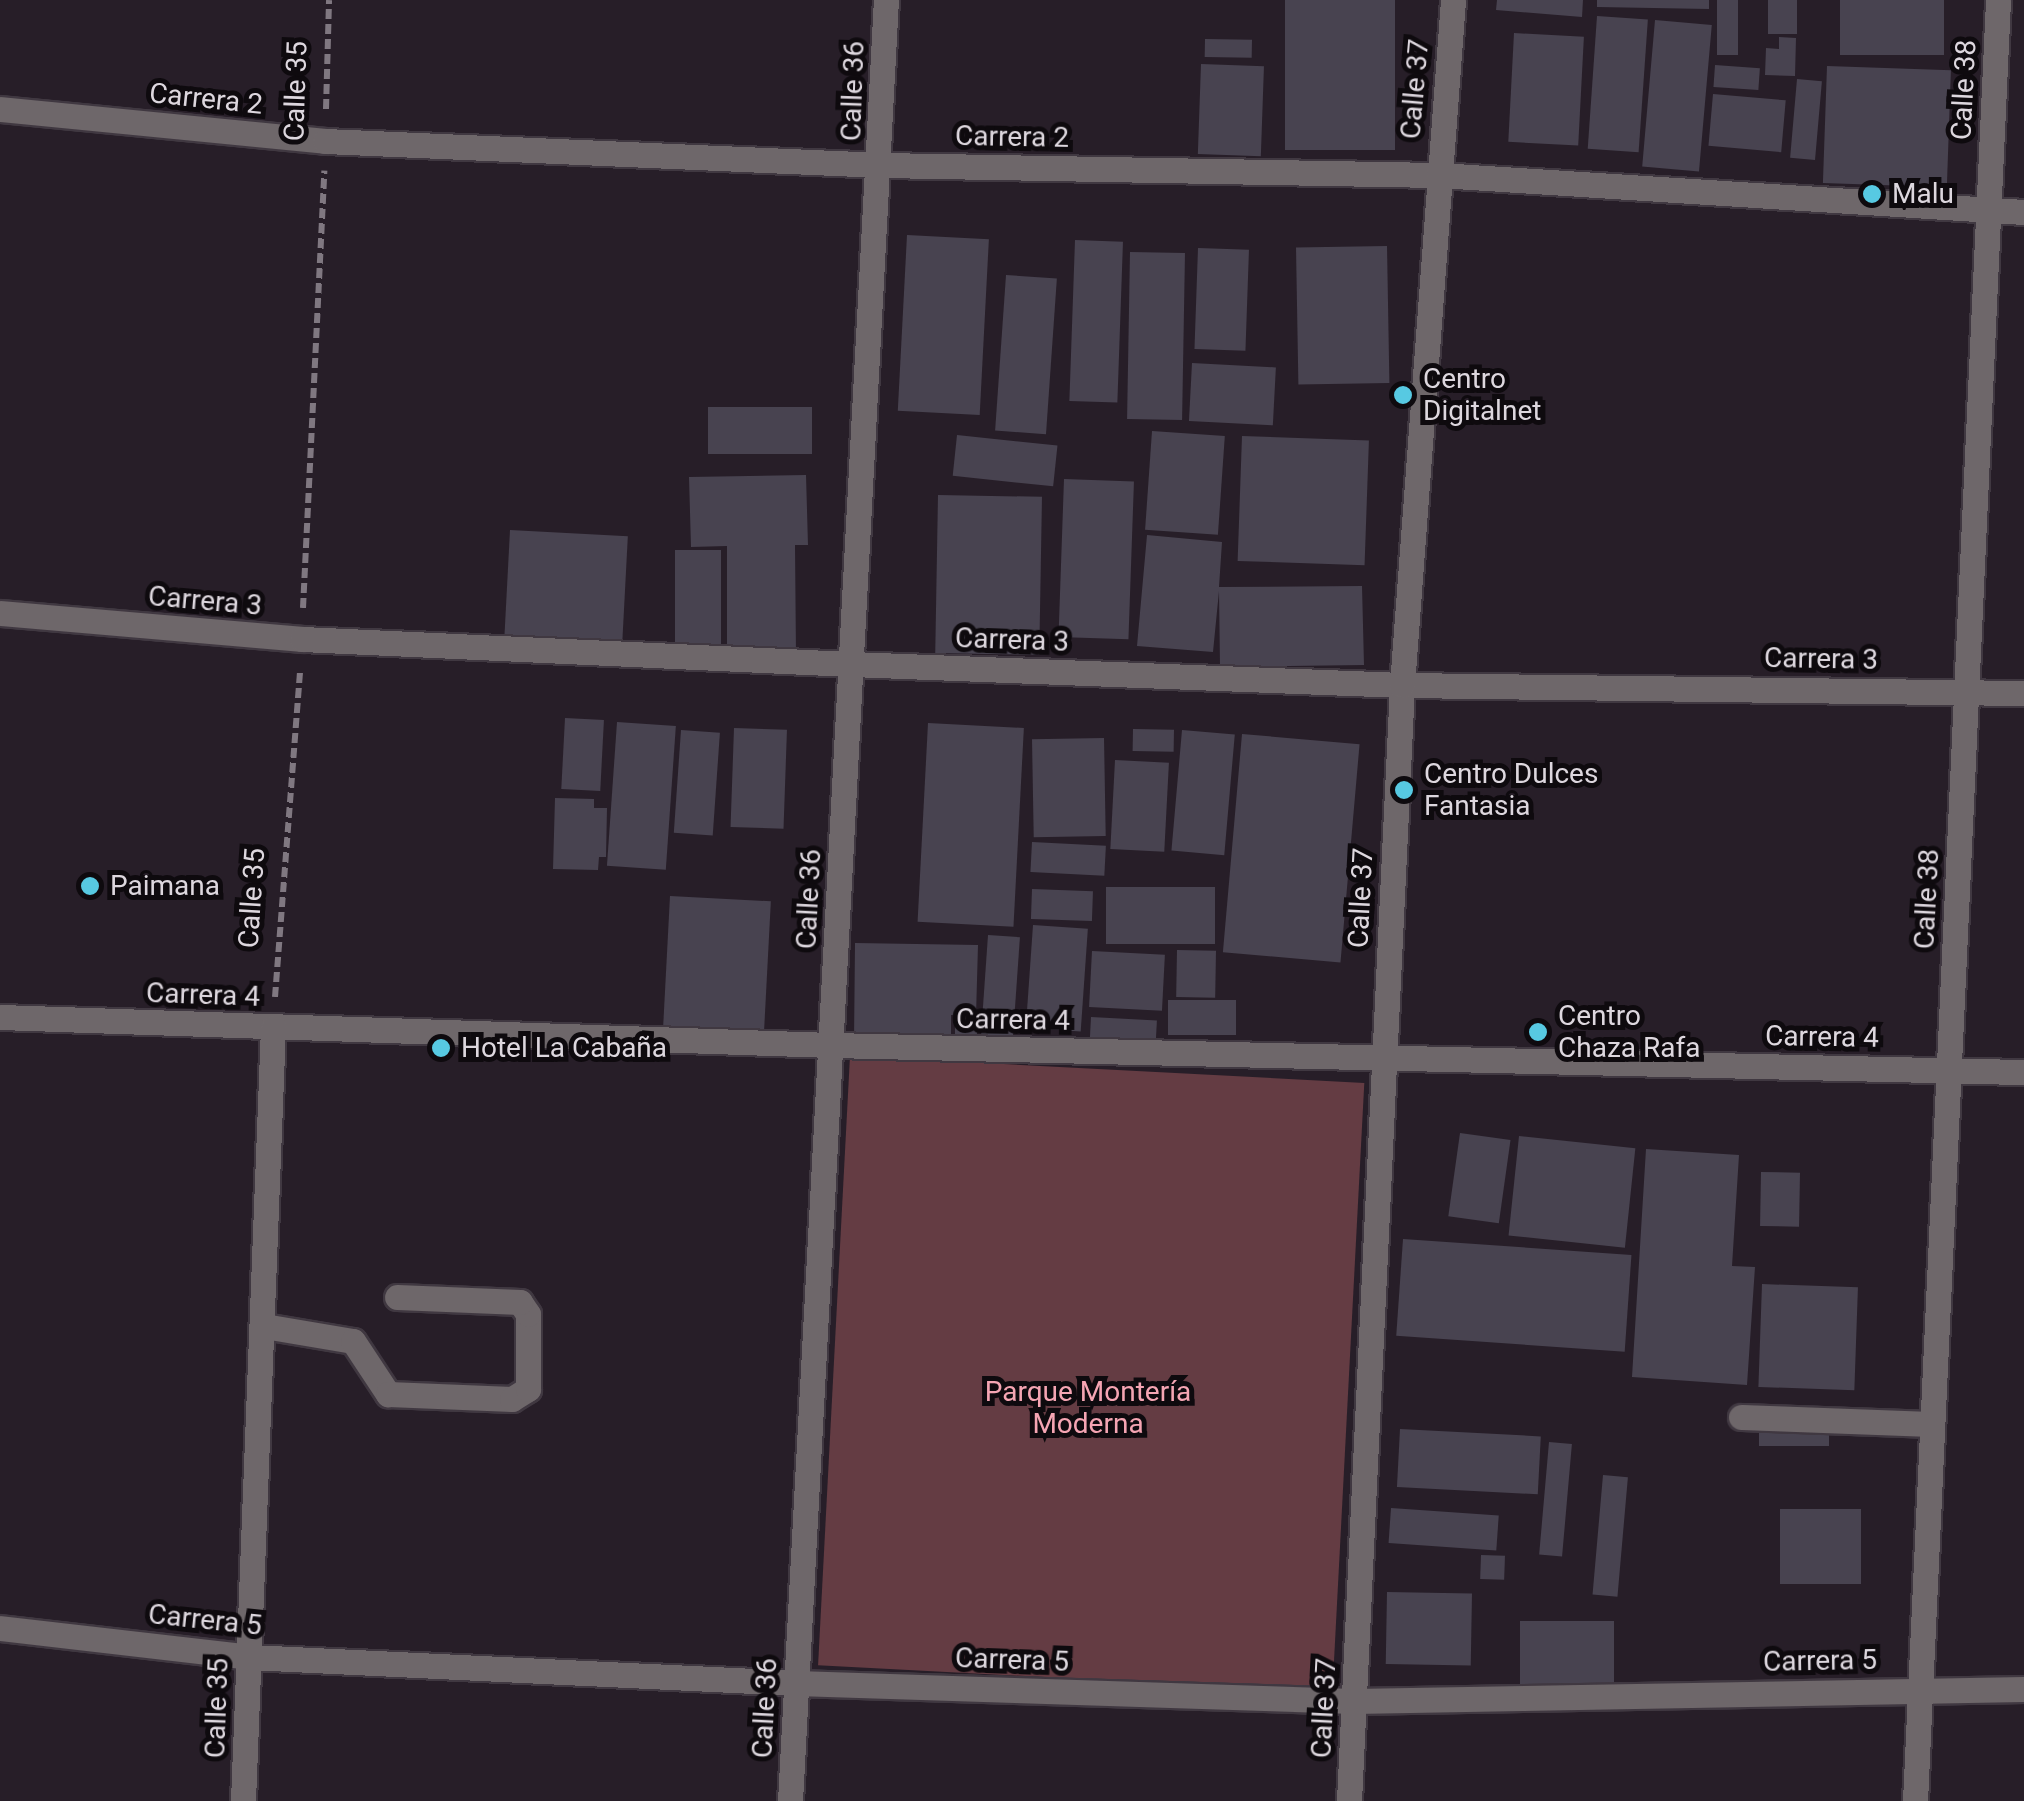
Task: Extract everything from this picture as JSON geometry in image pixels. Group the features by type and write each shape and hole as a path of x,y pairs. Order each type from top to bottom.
{"street":[{"name":"Calle 36","path":"790,1801 881,165 886,0"},
{"name":"Calle 37","path":"1349,1801 1402,685 1453,0"},
{"path":"1998,12 2024,23"},
{"name":"Calle 38","path":"1915,1801 1998,12"},
{"name":"Carrera 2","path":"0,109 325,141 881,165 1439,175 2024,212"},
{"name":"Carrera 3","path":"0,613 302,639 851,664 1402,685 2024,693"},
{"name":"Carrera 4","path":"0,1017 832,1046 2024,1072"},
{"name":"Calle 35","path":"244,1801 273,1028"},
{"path":"264,1326 354,1341 388,1394 512,1400 528,1389 528,1314 520,1302 397,1297"},
{"path":"1741,1417 1932,1424"},
{"name":"Carrera 5","path":"0,1628 249,1656 796,1684 1354,1701 2024,1689"}],"path":[{"name":"Calle 35","path":"273,1028 302,639 330,0"}],"green space":[{"name":"Parque Montería Moderna","path":"850,1056 1364,1083 1332,1692 818,1665"}],"building":[{"path":"1285,0 1395,0 1395,150 1285,150"},
{"path":"1497,0 1583,0 1582,17 1496,10"},
{"path":"1597,0 1709,0 1709,9 1597,7"},
{"path":"1717,0 1738,0 1738,55 1717,55"},
{"path":"1768,0 1797,0 1797,34 1768,34"},
{"path":"1840,0 1944,0 1944,55 1840,55"},
{"path":"1597,16 1648,20 1639,152 1588,149"},
{"path":"1655,20 1712,25 1699,171 1642,166"},
{"path":"1514,33 1584,37 1578,146 1508,142"},
{"path":"1779,37 1796,38 1795,76 1765,75 1766,48 1779,49"},
{"path":"1205,39 1252,40 1252,58 1205,57"},
{"path":"1201,64 1264,66 1261,156 1198,154"},
{"path":"1715,65 1760,68 1758,90 1713,87"},
{"path":"1827,66 1951,70 1947,187 1823,183"},
{"path":"1797,79 1822,81 1815,160 1790,158"},
{"path":"1713,94 1786,100 1781,152 1708,146"},
{"path":"907,235 989,239 980,415 898,411"},
{"path":"1075,240 1123,242 1117,403 1069,401"},
{"path":"1387,246 1389,383 1298,385 1296,248"},
{"path":"1198,248 1249,250 1245,351 1194,349"},
{"path":"1130,252 1185,253 1182,420 1127,419"},
{"path":"1006,275 1057,279 1046,434 995,431"},
{"path":"1192,363 1276,367 1273,425 1189,421"},
{"path":"708,407 812,407 812,454 708,454"},
{"path":"1152,431 1225,436 1218,535 1145,530"},
{"path":"957,435 1057,446 1053,486 953,476"},
{"path":"1242,436 1369,440 1365,565 1238,561"},
{"path":"806,475 808,545 795,545 796,655 727,655 727,546 691,547 689,477"},
{"path":"1064,479 1134,481 1128,639 1058,637"},
{"path":"938,495 1042,497 1039,655 935,653"},
{"path":"510,530 628,536 622,655 504,649"},
{"path":"1147,535 1222,542 1219,587 1362,586 1364,665 1220,667 1219,591 1213,652 1137,646"},
{"path":"675,550 721,550 721,651 675,651"},
{"path":"565,718 604,720 600,791 561,789"},
{"path":"617,722 676,726 666,870 607,866"},
{"path":"928,723 1024,728 1013,927 918,922"},
{"path":"734,728 787,730 784,829 731,827"},
{"path":"1133,729 1174,730 1174,752 1133,751"},
{"path":"681,730 720,733 713,835 674,833"},
{"path":"1182,730 1235,735 1224,855 1171,851"},
{"path":"1242,734 1360,744 1340,962 1223,952"},
{"path":"1104,738 1106,836 1034,837 1032,739"},
{"path":"1115,760 1169,763 1164,852 1110,849"},
{"path":"555,798 594,799 594,808 607,808 606,857 599,857 598,870 553,869"},
{"path":"1032,842 1106,846 1104,876 1030,872"},
{"path":"1106,887 1215,887 1215,944 1106,944"},
{"path":"1032,889 1093,891 1092,921 1031,919"},
{"path":"670,896 771,901 764,1036 663,1031"},
{"path":"1033,925 1088,929 1081,1032 1026,1028"},
{"path":"988,935 1020,937 1013,1043 981,1041"},
{"path":"855,943 978,945 976,1016 951,1015 951,1044 854,1041"},
{"path":"1177,950 1216,951 1215,998 1176,997"},
{"path":"1092,951 1165,955 1162,1011 1089,1007"},
{"path":"1168,1000 1236,1000 1236,1035 1168,1035"},
{"path":"1091,1017 1157,1020 1155,1047 1090,1044"},
{"path":"955,1021 977,1021 977,1039 955,1039"},
{"path":"1460,1133 1511,1140 1499,1223 1448,1216"},
{"path":"1519,1136 1635,1148 1625,1248 1509,1235"},
{"path":"1646,1149 1739,1155 1732,1266 1755,1267 1747,1385 1632,1377"},
{"path":"1761,1172 1800,1173 1799,1227 1760,1226"},
{"path":"1403,1239 1631,1255 1625,1352 1396,1336"},
{"path":"1762,1284 1858,1287 1854,1390 1758,1387"},
{"path":"1759,1412 1829,1412 1829,1446 1759,1446"},
{"path":"1400,1429 1541,1436 1538,1494 1397,1487"},
{"path":"1549,1442 1572,1444 1562,1557 1539,1555"},
{"path":"1603,1475 1628,1477 1617,1597 1593,1595"},
{"path":"1391,1508 1499,1516 1496,1550 1389,1543"},
{"path":"1780,1509 1861,1509 1861,1584 1780,1584"},
{"path":"1481,1555 1505,1556 1504,1580 1480,1579"},
{"path":"1387,1592 1472,1593 1471,1665 1386,1664"},
{"path":"1520,1621 1614,1621 1614,1685 1520,1685"}],"place":[{"name":"Malu","path":"1872,194"},
{"name":"Centro Digitalnet","path":"1403,395"},
{"name":"Centro Dulces Fantasia","path":"1404,790"},
{"name":"Paimana","path":"90,886"},
{"name":"Centro Chaza Rafa","path":"1538,1032"},
{"name":"Hotel La Cabaña","path":"441,1048"}]}
